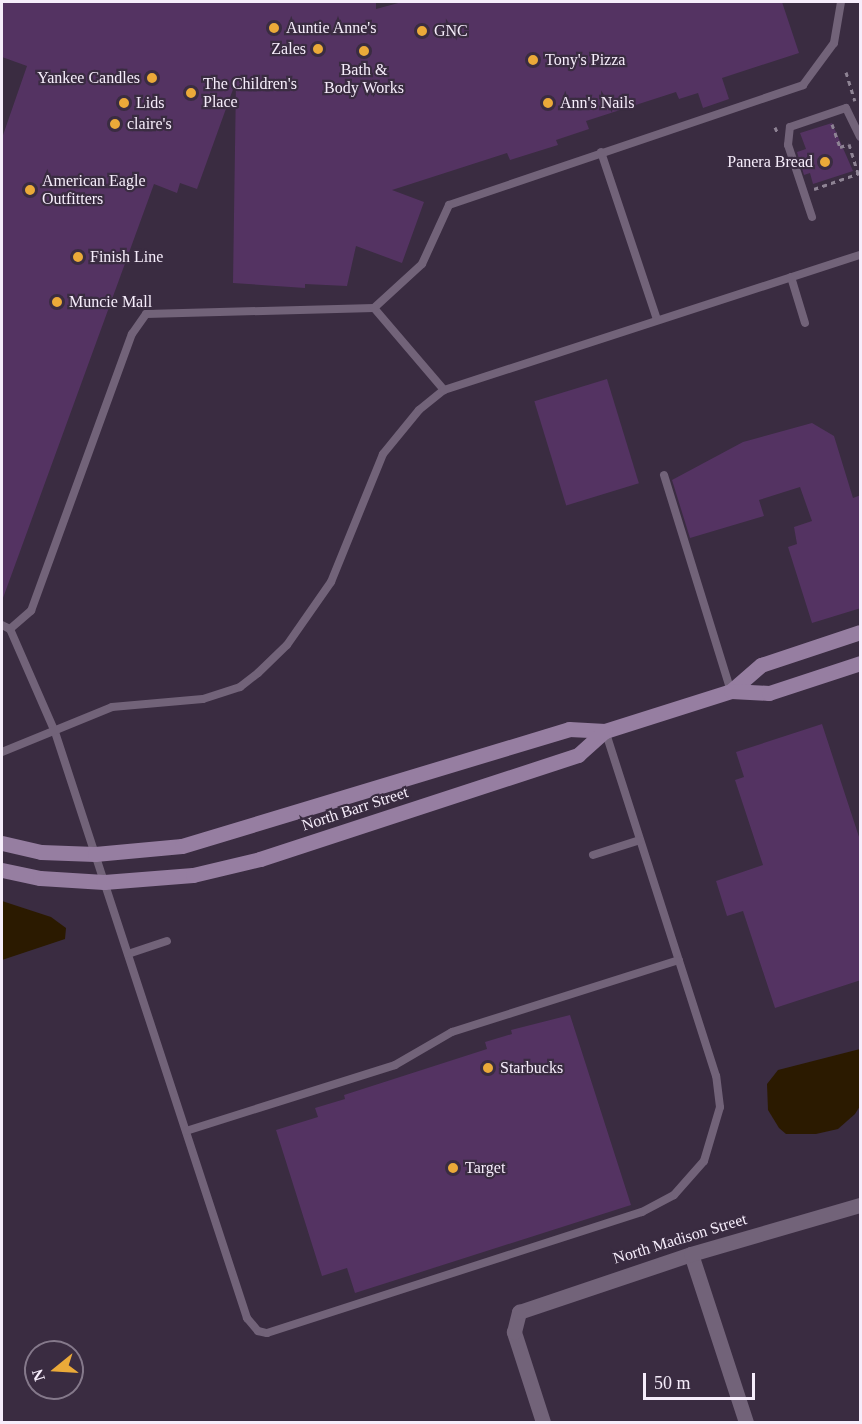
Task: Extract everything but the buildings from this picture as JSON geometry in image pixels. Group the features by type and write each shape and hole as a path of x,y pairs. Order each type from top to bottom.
{"street":[{"name":"North Barr Street","path":"730,691 761,665 861,632"},
{"name":"North Barr Street","path":"2,843 41,852 95,854 182,846 569,729 605,731 730,691 769,693 861,663"},
{"name":"North Barr Street","path":"2,870 40,878 104,882 193,875 260,859 578,755 605,731"},
{"name":"North Madison Street","path":"543,1422 514,1332 515,1317 532,1304 691,1254 861,1205"},
{"path":"691,1254 746,1422"}],"lane":[{"path":"10,629 31,611 132,334 146,314 374,308 422,264 449,205 803,85 834,44 841,2"},
{"path":"813,217 788,145 790,127 846,108 861,137"},
{"path":"601,152 657,319"},
{"path":"2,752 112,707 224,694 258,673 286,645 331,582 383,454 419,410 444,390 657,319 861,255"},
{"path":"791,278 806,323"},
{"path":"374,308 444,390"},
{"path":"663,475 730,691"},
{"path":"2,625 10,629 55,732 247,1318 258,1331 267,1333 642,1212 674,1195 696,1175 717,1129 716,1076 605,731"},
{"path":"593,855 640,840"},
{"path":"128,954 167,941"},
{"path":"186,1131 395,1065 452,1032 679,960"}],"path":[{"path":"846,72 857,106"},
{"path":"811,190 859,174 849,144 840,147 832,123 823,125"}],"shaded area":[{"path":"2,901 51,917 66,928 65,939 2,960"},
{"path":"860,1049 860,1106 855,1114 838,1129 816,1134 786,1134 779,1128 768,1110 767,1084 778,1070"}],"place":[{"name":"Auntie Anne's","path":"274,28"},
{"name":"GNC","path":"422,31"},
{"name":"Zales","path":"318,49"},
{"name":"Bath & Body Works","path":"364,51"},
{"name":"Tony's Pizza","path":"533,60"},
{"name":"Yankee Candles","path":"152,78"},
{"name":"The Children's Place","path":"191,93"},
{"name":"Lids","path":"124,103"},
{"name":"Ann's Nails","path":"548,103"},
{"name":"claire's","path":"115,124"},
{"name":"Panera Bread","path":"825,162"},
{"name":"American Eagle Outfitters","path":"30,190"},
{"name":"Finish Line","path":"78,257"},
{"name":"Muncie Mall","path":"57,302"},
{"name":"Starbucks","path":"488,1068"},
{"name":"Target","path":"453,1168"}]}
